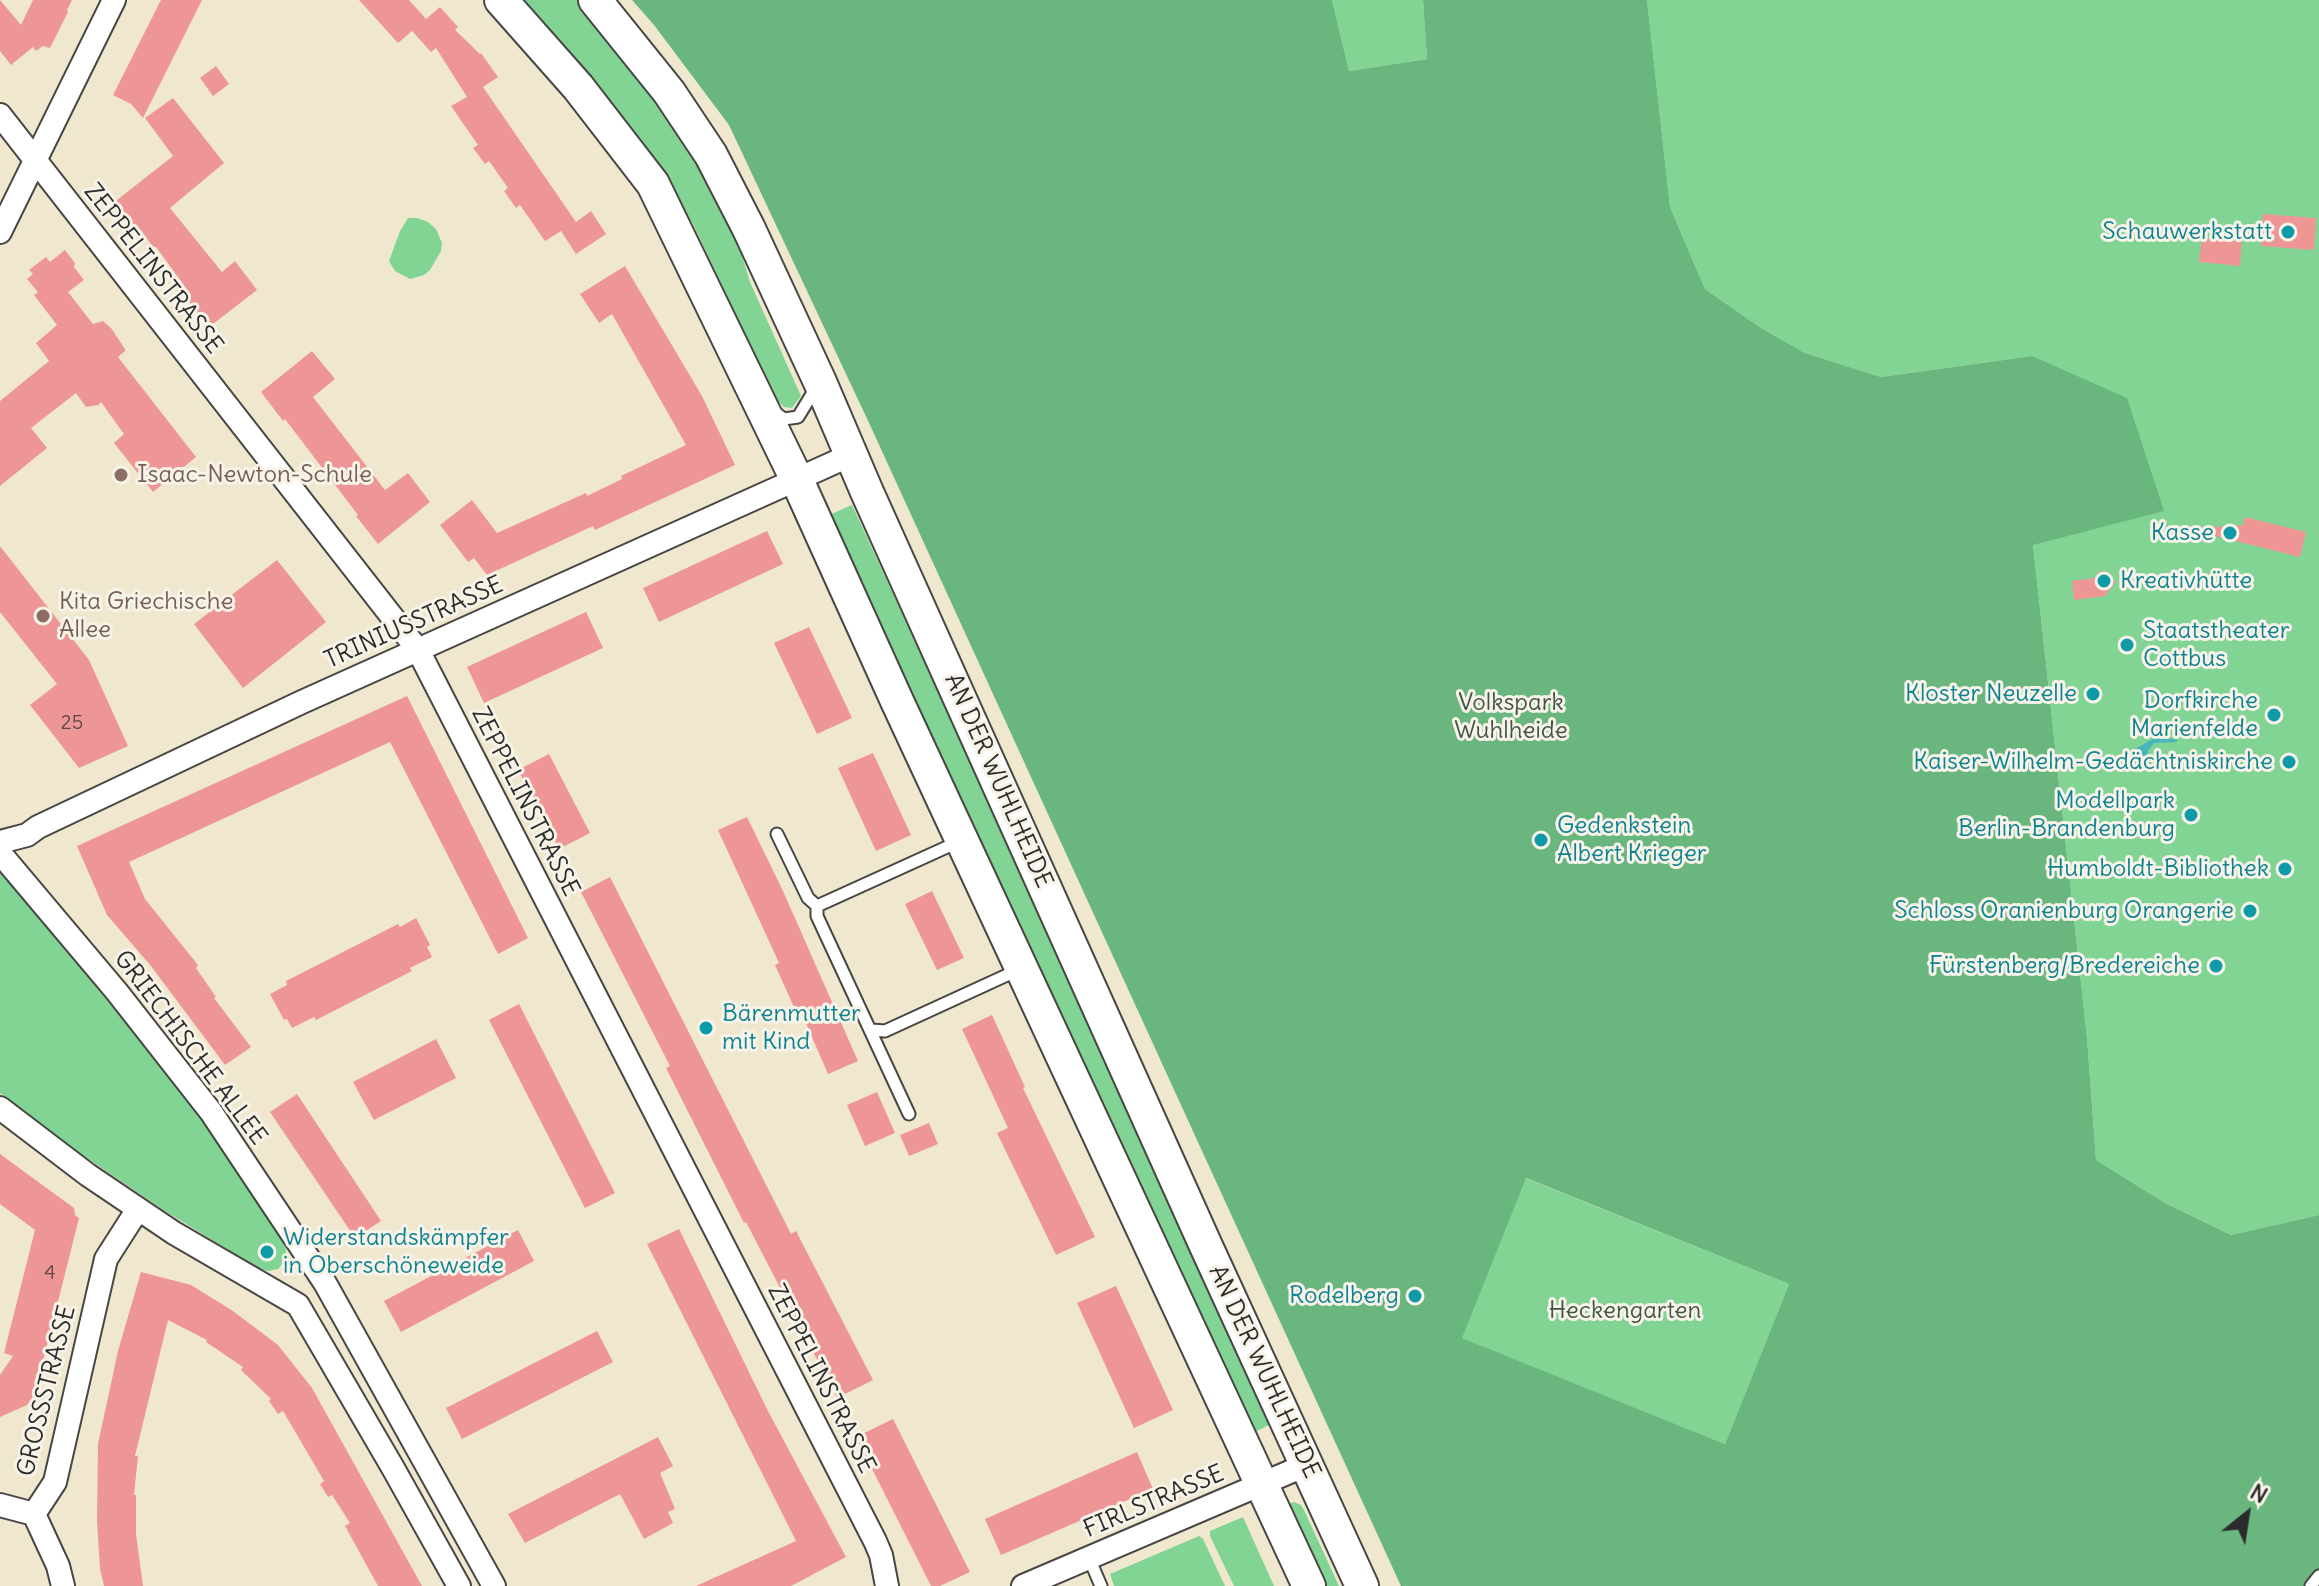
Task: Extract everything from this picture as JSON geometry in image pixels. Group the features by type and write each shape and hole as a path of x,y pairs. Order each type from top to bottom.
{"main road":[{"name":"AN DER WUHLHEIDE","path":"501,0 578,87 653,184 797,480 961,840 1309,1586"},
{"name":"AN DER WUHLHEIDE","path":"595,0 669,92 711,155 749,229 1362,1586"}],"street":[{"path":"0,232 114,0"},
{"name":"ZEPPELINSTRASSE","path":"0,115 418,650 875,1541 887,1586"},
{"name":"TRINIUSSTRASSE","path":"0,842 27,835 274,715 851,455"},
{"name":"GRIECHISCHE ALLEE","path":"0,853 117,992 211,1112 325,1283 494,1586"},
{"path":"0,1108 138,1209 221,1262 298,1305 459,1586"},
{"name":"GROSSSTRASSE","path":"63,1586 58,1566 34,1514 55,1482 106,1259 138,1209"},
{"path":"298,1305 325,1283"},
{"name":"FIRLSTRASSE","path":"1023,1586 1306,1465"},
{"path":"0,1505 34,1514"}],"lane":[{"path":"760,401 784,419 798,417 820,382"},
{"path":"777,834 808,898 817,906 817,916 909,1114"},
{"path":"817,906 961,840"},
{"path":"872,1030 885,1031 1023,968"},
{"path":"1089,1558 1101,1586"},
{"path":"2311,1586 2319,1576"}],"green space":[{"path":"521,0 580,0 664,102 730,216 750,282 801,396 792,408 784,407 775,398 693,224 645,147 576,59"},
{"name":"Volkspark Wuhlheide","path":"632,0 1332,0 1349,71 1427,59 1423,0 1647,0 1670,207 1705,289 1761,328 1805,353 1881,377 2032,356 2127,398 2164,511 2033,545 2087,1038 2096,1160 2165,1203 2231,1235 2319,1215 2319,1586 1401,1586 870,425 729,125","holes":["1526,1178 1789,1284 1725,1444 1462,1338"]},
{"path":"1332,0 1423,0 1427,59 1349,71"},
{"path":"1647,0 2319,0 2319,1215 2231,1235 2165,1203 2096,1160 2087,1038 2033,544 2032,356 1881,377 1805,353 1761,328 1705,289 1670,207"},
{"path":"408,218 428,222 436,229 442,243 430,270 410,279 395,271 389,261"},
{"path":"852,505 1275,1422 1253,1433 829,515"},
{"path":"0,869 121,1011 223,1148 285,1243 287,1258 278,1269 260,1269 168,1213 59,1139 0,1093"},
{"name":"Heckengarten","path":"1525,1178 1789,1284 1725,1444 1461,1338"},
{"path":"1294,1502 1304,1510 1339,1586 1323,1586 1287,1508"},
{"path":"1243,1517 1274,1586 1234,1586 1210,1536 1210,1531"},
{"path":"1199,1536 1225,1586 1114,1586 1110,1574"}],"water":[{"path":"2155,738 2177,739 2177,742 2154,743 2146,761 2134,769 2127,768 2131,751"}],"building":[{"path":"0,0 21,25 33,0 72,0 50,48 43,46 36,51 33,47 11,65 0,51"},
{"path":"161,0 202,0 143,118 131,104 113,95"},
{"path":"359,0 409,0 426,19 440,7 458,27 455,30 481,53 498,77 483,87 576,222 591,211 606,234 576,254 561,231 545,241 520,205 516,208 504,191 508,188 489,161 485,164 473,148 478,145 451,106 467,97 436,48 431,52 412,31 398,43"},
{"path":"216,66 229,84 213,96 200,78"},
{"path":"173,98 224,163 170,208 222,272 235,261 257,290 209,327 187,299 191,295 156,247 140,229 135,233 112,204 173,156 145,118"},
{"name":"Schauwerkstatt","path":"2263,214 2316,218 2314,250 2261,246"},
{"path":"2202,237 2242,241 2240,266 2199,262"},
{"path":"65,250 84,280 68,292 93,324 103,321 111,328 125,349 118,357 196,457 153,492 114,443 124,434 101,402 86,407 76,393 31,428 47,448 0,486 0,401 49,361 36,343 57,325 34,295 38,292 27,279 33,274 29,270 46,257 50,262"},
{"path":"625,266 702,396 735,465 595,530 593,526 487,575 474,558 468,562 440,525 472,500 497,533 586,493 587,496 686,445 612,314 599,323 580,294"},
{"path":"312,351 335,379 313,397 385,490 408,473 430,502 378,544 285,419 283,421 261,392"},
{"path":"2245,517 2306,532 2300,557 2199,532 2199,528 2243,525"},
{"path":"767,531 783,564 659,622 643,588"},
{"path":"0,546 89,660 128,746 79,768 30,705 57,684 0,612"},
{"path":"277,560 326,622 243,688 194,624"},
{"path":"2101,570 2116,582 2105,596 2074,600 2072,581 2094,578"},
{"path":"586,612 603,648 484,703 467,667"},
{"path":"809,627 852,718 817,734 774,643"},
{"path":"407,696 528,938 498,954 390,742 129,862 145,899 198,965 196,968 214,998 251,1047 225,1065 151,966 107,915 77,846"},
{"path":"873,753 911,835 876,851 838,768"},
{"path":"549,754 590,833 559,849 518,770"},
{"path":"747,817 858,1061 828,1074 802,1014 798,1016 775,965 779,963 718,830"},
{"path":"610,877 791,1234 796,1231 873,1380 837,1398 744,1223 666,1068 670,1066 581,892"},
{"path":"932,891 964,958 937,970 905,904"},
{"path":"416,918 430,945 427,947 432,957 410,968 412,971 316,1020 314,1017 292,1028 287,1019 284,1020 270,994 287,985 286,981 398,924 400,927"},
{"path":"519,1004 615,1193 585,1208 489,1020"},
{"path":"992,1015 1023,1088 1095,1237 1056,1255 997,1133 1008,1128 962,1029"},
{"path":"436,1039 456,1078 374,1120 353,1082"},
{"path":"877,1092 895,1133 865,1146 847,1105"},
{"path":"297,1094 381,1221 355,1238 270,1112"},
{"path":"929,1123 938,1144 909,1156 900,1135"},
{"path":"0,1154 74,1208 79,1218 35,1393 27,1405 0,1417 0,1375 13,1356 4,1353 35,1230 0,1204"},
{"path":"679,1229 768,1411 846,1557 791,1586 696,1586 796,1541 647,1244"},
{"path":"518,1230 534,1261 401,1332 384,1301"},
{"path":"141,1272 191,1285 233,1311 278,1345 312,1388 422,1586 378,1586 345,1526 350,1523 332,1495 328,1497 320,1484 324,1481 283,1411 278,1414 269,1401 271,1399 241,1370 243,1367 207,1340 168,1320 135,1456 138,1456 134,1495 136,1534 143,1586 104,1586 97,1520 98,1444 118,1351"},
{"path":"1116,1286 1173,1410 1134,1428 1077,1303"},
{"path":"597,1331 613,1362 462,1439 446,1408"},
{"path":"893,1419 970,1572 940,1586 931,1586 856,1437"},
{"path":"658,1437 673,1466 660,1473 675,1509 668,1512 673,1523 644,1539 620,1494 525,1543 508,1514"},
{"path":"1137,1452 1153,1489 1001,1555 985,1519"}],"place":[{"name":"Schauwerkstatt","path":"2288,232"},
{"name":"Isaac-Newton-Schule","path":"121,475"},
{"name":"Kasse","path":"2230,533"},
{"name":"Kreativhütte","path":"2104,581"},
{"name":"Kita Griechische Allee","path":"43,616"},
{"name":"Staatstheater Cottbus","path":"2127,645"},
{"name":"Kloster Neuzelle","path":"2093,694"},
{"name":"Dorfkirche Marienfelde","path":"2274,715"},
{"name":"Kaiser-Wilhelm-Gedächtniskirche","path":"2289,762"},
{"name":"Modellpark Berlin-Brandenburg","path":"2191,815"},
{"name":"Gedenkstein Albert Krieger","path":"1541,840"},
{"name":"Humboldt-Bibliothek","path":"2285,869"},
{"name":"Schloss Oranienburg Orangerie","path":"2250,911"},
{"name":"Fürstenberg/Bredereiche","path":"2216,966"},
{"name":"Bärenmutter mit Kind","path":"706,1028"},
{"name":"Widerstandskämpfer in Oberschöneweide","path":"267,1252"},
{"name":"Rodelberg","path":"1415,1296"}]}
